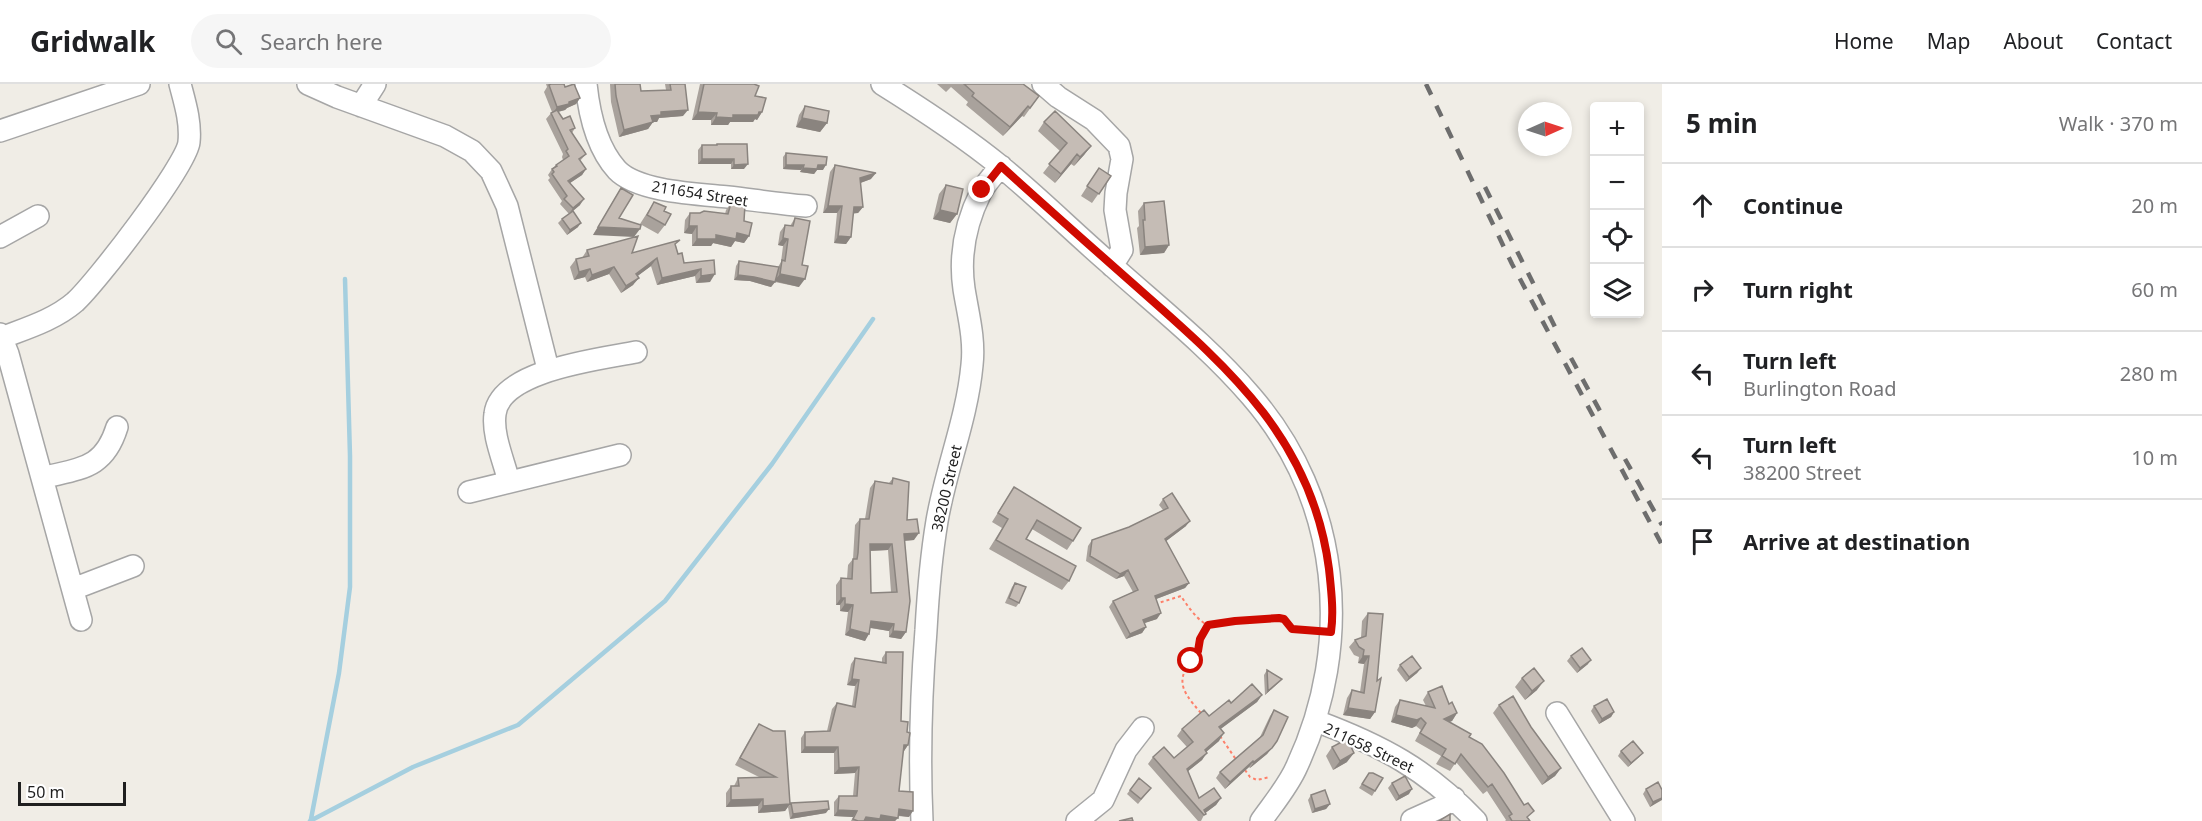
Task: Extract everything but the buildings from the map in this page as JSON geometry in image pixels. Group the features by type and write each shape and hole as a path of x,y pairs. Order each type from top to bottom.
{"street":[{"path":"0,131 139,84"},
{"path":"81,620 1,336 49,320 75,302 113,258 181,165 189,145 189,118 180,84"},
{"path":"308,84 445,136 472,151 491,171 507,206 548,369"},
{"path":"361,106 375,84"},
{"name":"211654 Street","path":"586,84 595,127 604,150 618,172 652,187 693,194 806,206"},
{"path":"882,84 921,108 1001,166 1191,336 1251,396 1286,443 1320,520 1332,591 1331,632 1329,661 1316,721 1296,768 1261,821"},
{"path":"1042,84 1094,120 1115,140 1121,151 1115,204 1122,250 1112,266"},
{"name":"38200 Street","path":"922,821 919,769 920,720 929,587 937,521 946,478 960,430 972,366 971,330 962,272 962,254 965,235 982,190 1001,166"},
{"path":"0,237 38,216"},
{"path":"509,482 497,435 495,412 508,389 548,369 636,352"},
{"path":"42,478 85,467 101,458 111,444 117,427"},
{"path":"470,492 620,455"},
{"path":"73,589 133,567"},
{"path":"1557,713 1624,821"},
{"name":"211658 Street","path":"1316,721 1385,751 1419,770 1454,798 1476,821"},
{"path":"1077,821 1103,800 1126,750 1143,728"},
{"path":"1412,820 1443,806 1454,798"}],"path":[{"path":"1155,604 1181,596 1201,622 1208,625 1279,618 1284,619 1292,629 1331,632"},
{"path":"1204,717 1184,691 1182,676 1191,658 1198,651 1200,639 1208,625"},
{"path":"1218,734 1250,777 1261,780 1272,776"}],"waterway":[{"path":"311,819 339,673 350,587 350,456 345,279"},
{"path":"310,821 413,767 518,725 665,601 772,464 873,319"}],"railway":[{"path":"1426,84 1512,264 1662,545"},
{"path":"1485,187 1560,337"},
{"path":"1571,358 1600,411"},
{"path":"1625,459 1662,525"}],"route":[{"path":"982,190 1001,166 1191,336 1251,396 1286,443 1306,484 1320,520 1327,553 1332,591 1331,632 1292,629 1284,619 1279,618 1208,625 1200,639 1198,651 1192,655 1191,661"}]}
